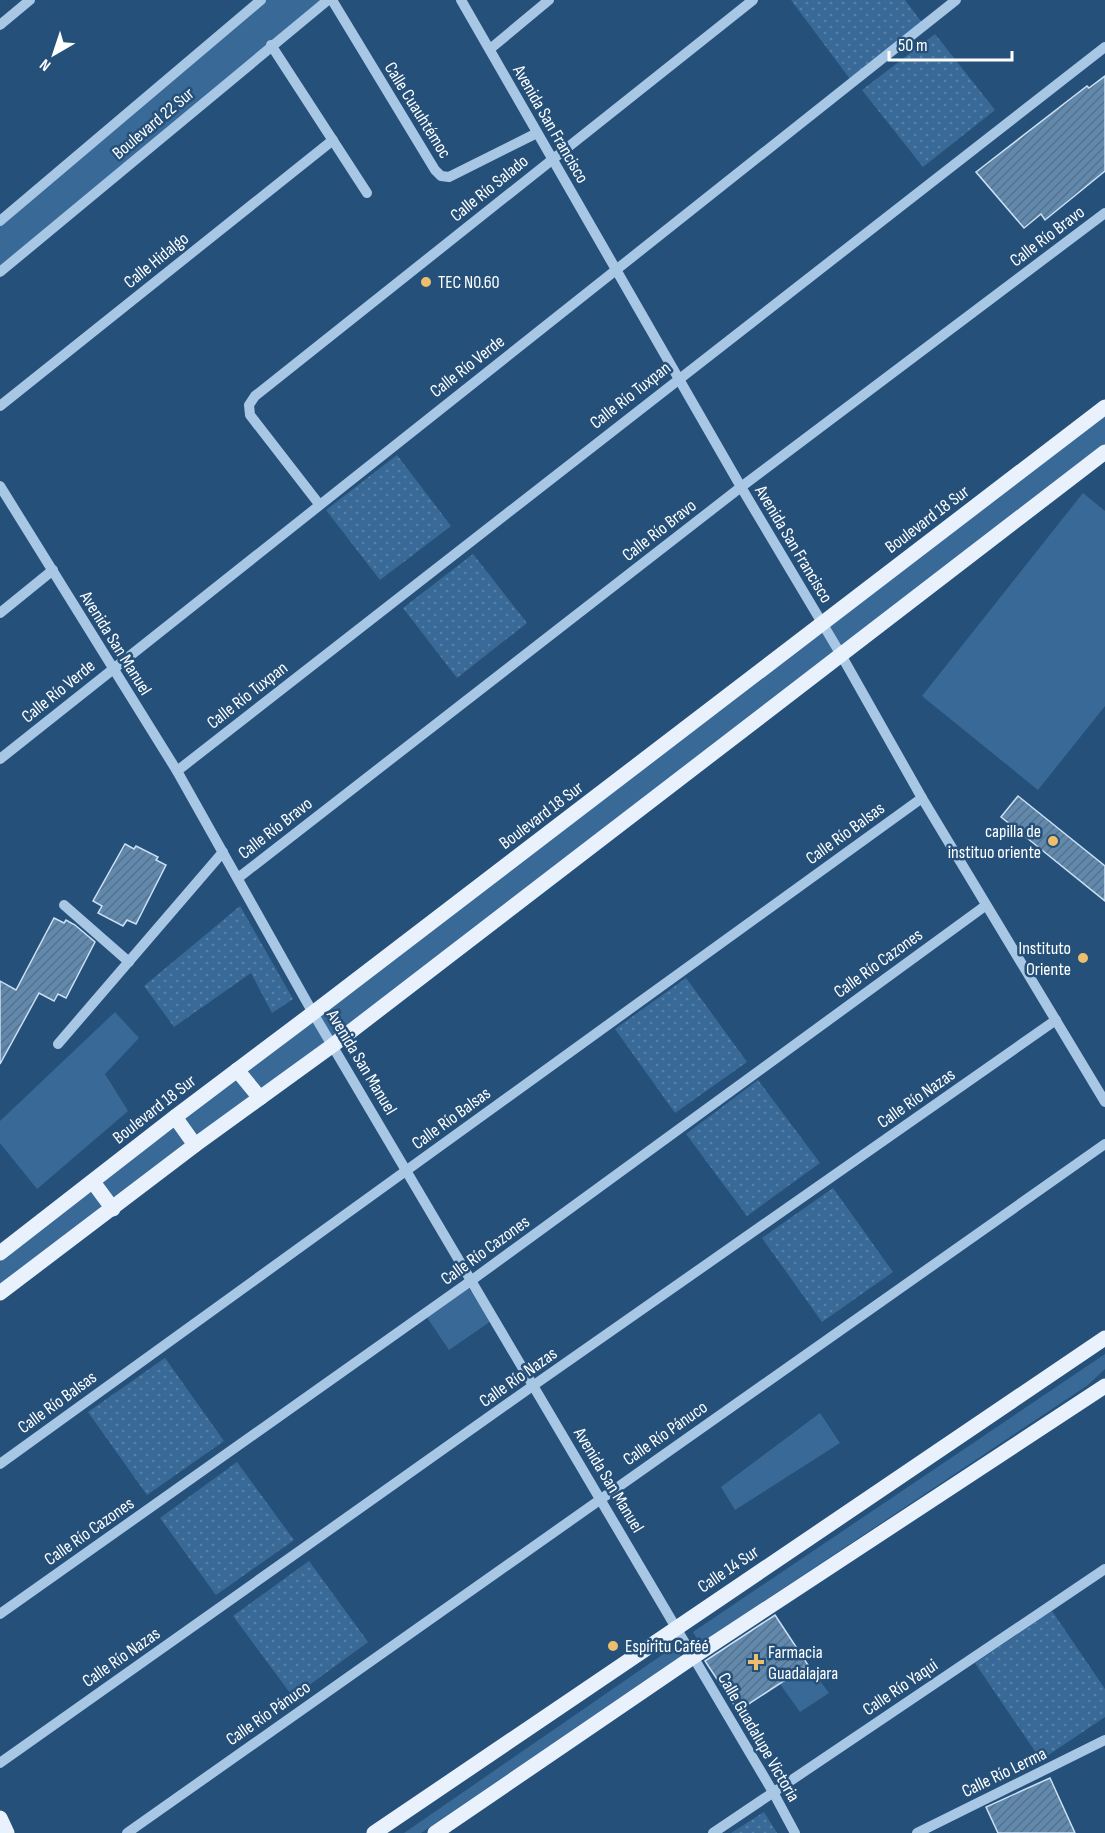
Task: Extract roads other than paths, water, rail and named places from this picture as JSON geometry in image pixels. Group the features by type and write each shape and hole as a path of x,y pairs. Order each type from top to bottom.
{"main road":[{"name":"Boulevard 18 Sur","path":"0,1253 174,1117 1105,407"},
{"path":"0,1293 195,1145 333,1045 840,653 1105,452"},
{"path":"237,1070 260,1098"},
{"path":"174,1117 195,1145"},
{"path":"93,1182 113,1209"},
{"name":"Calle 14 Sur","path":"374,1833 1105,1338"},
{"path":"435,1833 693,1657 1103,1386"},
{"path":"0,1818 7,1833"}],"street":[{"path":"0,25 30,0"},
{"name":"Boulevard 22 Sur","path":"0,221 261,0"},
{"name":"Boulevard 22 Sur","path":"0,272 271,45 330,0"},
{"name":"Calle Cuauhtémoc","path":"330,0 435,170 441,176 449,177 537,133"},
{"name":"Avenida San Francisco","path":"461,0 985,906 1105,1102"},
{"path":"489,49 549,0"},
{"name":"Calle Río Salado","path":"319,504 250,415 249,405 255,396 753,0"},
{"name":"Calle Río Verde","path":"0,759 956,0"},
{"path":"271,45 367,193"},
{"name":"Calle Río Tuxpan","path":"177,771 1105,47"},
{"name":"Calle Hidalgo","path":"0,406 333,140"},
{"name":"Calle Río Bravo","path":"238,878 741,487 1105,213"},
{"name":"Avenida San Manuel","path":"0,486 177,771 313,1013 693,1657"},
{"path":"0,613 53,570"},
{"name":"Calle Río Balsas","path":"0,1464 922,798"},
{"path":"58,1044 223,852"},
{"path":"63,905 129,962"},
{"name":"Calle Río Cazones","path":"0,1614 472,1280 985,906"},
{"name":"Calle Río Nazas","path":"0,1763 534,1385 1056,1020"},
{"name":"Calle Río Pánuco","path":"127,1833 1105,1144"},
{"name":"Calle Río Yaqui","path":"713,1833 1105,1569"},
{"name":"Calle Guadalupe Victoria","path":"693,1657 795,1833"},
{"name":"Calle Río Lerma","path":"917,1833 1105,1740"}],"place":[{"name":"TEC N0.60","path":"426,282"},
{"name":"capilla de instituo oriente","path":"1053,841"},
{"name":"Instituto Oriente","path":"1083,958"},
{"name":"Espíritu Caféé","path":"613,1646"},
{"name":"Farmacia Guadalajara","path":"756,1662"}]}
